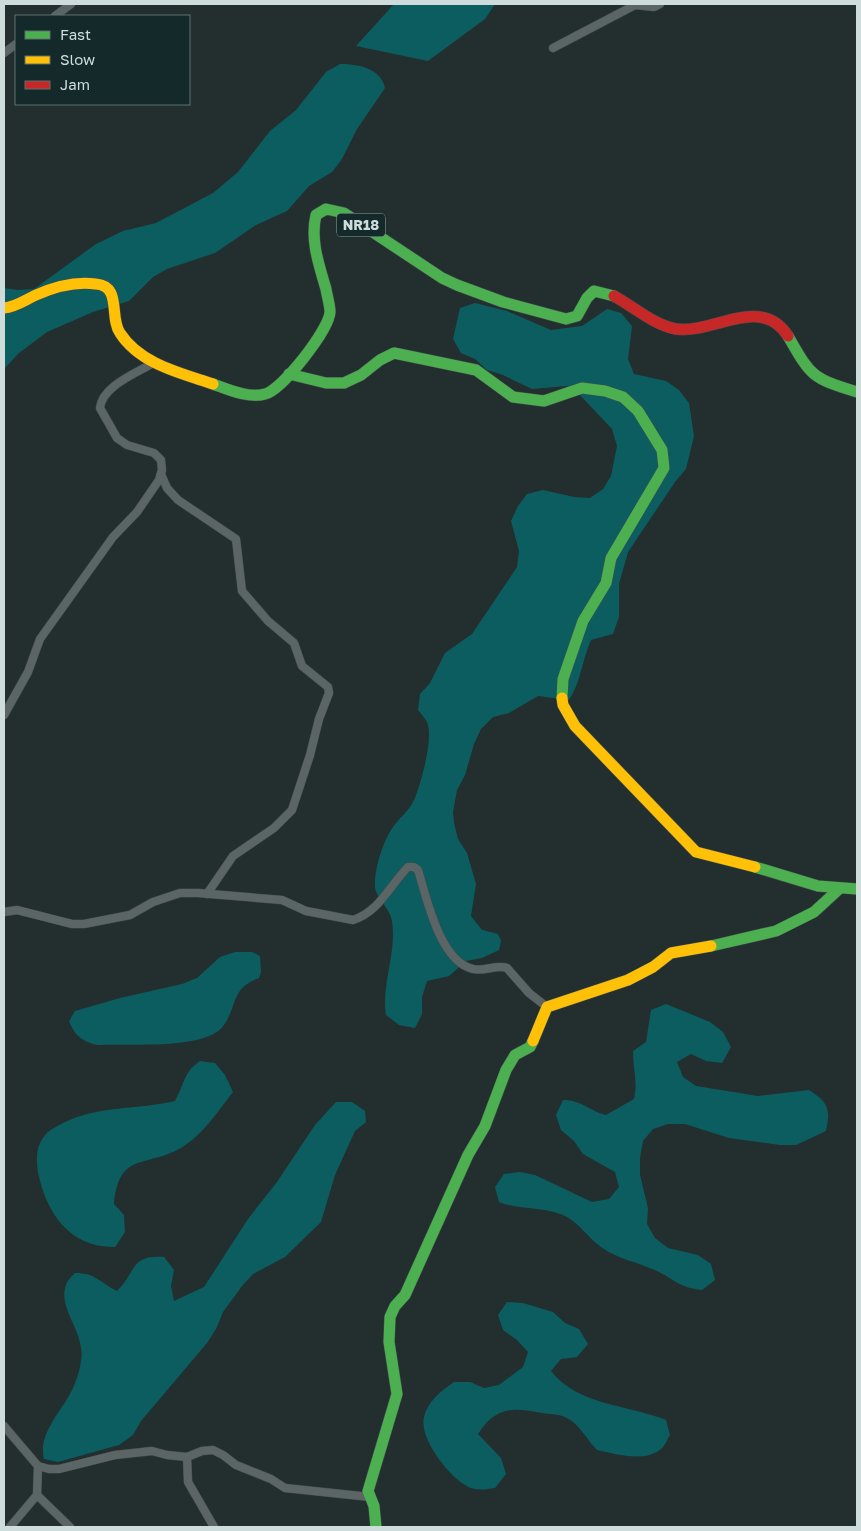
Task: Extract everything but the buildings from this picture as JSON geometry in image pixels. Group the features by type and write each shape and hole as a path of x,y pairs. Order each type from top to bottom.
{"street":[{"path":"56,15 71,4"},
{"path":"553,48 635,5 654,7 660,4"},
{"path":"4,54 15,45"},
{"name":"NR18","path":"4,308 14,307 46,291 81,284 104,285 112,293 114,320 121,335 153,363 256,395 272,392 289,374 324,327 330,313 327,291 318,266 313,236 315,218 319,212 330,209 344,213 458,287 475,294 566,319 576,318 581,314 587,298 594,291 607,294 661,324 676,329 696,328 754,316 770,318 785,331 806,369 818,377 857,392"},
{"path":"289,374 319,383 344,384 360,377 386,355 394,353 476,370 513,397 544,401 582,388 605,391 624,397 638,411 662,450 664,468 656,486 626,528 611,558 606,583 584,621 563,680 561,694 563,706 575,726 696,852 758,868 804,884 840,889 857,889"},
{"path":"4,715 28,672 40,639 114,537 137,512 159,480 161,460 154,453 127,445 117,438 100,408 103,396 112,388 153,363"},
{"path":"160,474 167,488 178,500 236,540 242,591 245,596 294,642 302,666 328,687 330,693 318,719 310,755 292,810 274,828 233,856 207,894"},
{"path":"4,912 17,910 72,924 84,924 130,915 153,902 180,893 282,900 306,911 353,920 378,904 399,876 408,867 414,867 418,870 432,916 449,954 460,964 473,969 507,968 529,993 547,1007"},
{"path":"547,1007 628,980 653,967 671,952 711,946 776,931 814,912 840,889"},
{"path":"376,1527 368,1491 397,1394 397,1378 388,1333 388,1321 392,1309 406,1295 468,1154 485,1126 506,1070 515,1055 530,1047 538,1034 547,1007"},
{"path":"4,1426 38,1466 59,1469 114,1455 152,1451 167,1455 187,1456 213,1450 236,1465 271,1479 285,1488 370,1498"},
{"path":"187,1456 188,1482 214,1527"},
{"path":"10,1527 37,1495 38,1466"},
{"path":"37,1495 70,1527"}],"shaded area":[{"path":"394,4 495,4 485,19 428,61 356,46"},
{"path":"340,64 367,68 379,76 385,88 357,129 342,159 332,172 309,186 287,211 256,225 215,253 167,269 153,277 129,301 93,312 47,332 19,353 4,369 4,288 18,290 34,289 96,244 123,231 156,223 213,193 238,172 270,131 296,110 326,72"},
{"path":"475,303 507,311 551,330 582,326 607,309 621,313 632,326 628,359 634,374 666,381 679,390 689,403 694,436 686,469 675,482 628,552 619,584 619,617 613,634 591,640 576,686 569,700 538,696 509,713 493,717 481,729 474,744 465,775 457,790 453,812 454,823 458,839 467,853 476,884 471,916 482,930 498,934 501,941 499,950 482,958 466,961 449,976 427,981 422,997 422,1014 415,1028 399,1025 386,1015 385,1003 393,933 391,916 375,889 375,877 386,839 393,827 412,804 423,772 428,749 429,729 418,710 420,694 430,683 445,653 472,634 517,567 519,551 511,521 518,506 527,494 543,490 574,497 590,498 603,489 611,476 617,446 612,429 578,393 567,386 532,389 503,375 487,370 475,359 461,353 453,339 460,308"},
{"path":"235,952 252,952 260,956 261,972 259,978 250,982 239,992 224,1025 215,1033 201,1039 165,1044 97,1045 87,1042 80,1037 74,1031 69,1021 75,1011 120,998 182,984 197,978 220,957"},
{"path":"666,1004 710,1022 723,1032 731,1047 722,1063 706,1061 691,1054 677,1062 683,1077 696,1086 758,1096 809,1090 824,1102 828,1112 826,1131 796,1145 780,1145 729,1138 685,1124 668,1124 653,1129 643,1141 640,1175 648,1208 647,1224 655,1238 668,1248 698,1255 711,1264 715,1280 702,1290 682,1285 657,1271 607,1251 574,1222 563,1215 499,1202 495,1187 504,1174 520,1172 535,1175 592,1202 609,1199 619,1187 615,1172 583,1154 574,1141 561,1130 556,1115 563,1100 580,1103 606,1115 634,1099 633,1051 646,1042 651,1010"},
{"path":"200,1061 215,1063 225,1075 233,1092 191,1141 171,1153 138,1163 122,1175 117,1187 114,1204 124,1215 125,1232 115,1247 99,1246 73,1235 54,1214 42,1187 38,1172 37,1156 43,1137 50,1130 63,1123 90,1113 175,1101 187,1074"},
{"path":"336,1102 352,1102 365,1111 366,1122 355,1131 335,1175 321,1222 285,1257 253,1274 242,1286 223,1312 216,1329 207,1343 141,1421 133,1435 119,1445 58,1462 44,1459 43,1450 47,1433 72,1390 80,1365 80,1340 65,1303 64,1294 70,1279 75,1273 82,1273 97,1279 117,1291 139,1262 153,1257 164,1257 174,1270 171,1286 174,1301 204,1287 248,1219 277,1182 315,1125"},
{"path":"507,1302 523,1303 553,1312 565,1323 579,1329 588,1344 577,1357 561,1359 551,1371 575,1391 589,1397 666,1420 670,1435 662,1448 646,1456 638,1457 597,1450 579,1427 565,1417 513,1410 505,1411 491,1418 478,1434 501,1458 506,1474 495,1488 483,1490 472,1488 450,1473 436,1455 426,1435 424,1417 426,1411 432,1401 454,1382 470,1382 484,1388 499,1385 523,1367 528,1352 517,1340 503,1330 498,1315"}],"traffic: fast":[{"path":"213,384 245,394 265,394 273,390 293,371 322,332 328,321 330,306 316,252 314,224 316,215 326,209 344,213 442,278 503,302 566,319 577,316 587,298 594,291 614,296"},
{"path":"788,336 802,360 814,374 830,383 857,392"},
{"path":"289,374 326,383 344,383 361,375 380,360 394,353 476,370 513,397 544,401 582,388 605,391 623,397 638,411 662,450 664,468 611,558 606,583 583,621 563,679 562,698"},
{"path":"755,867 818,886 857,889"},
{"path":"711,946 776,931 814,912 839,889"},
{"path":"376,1527 374,1506 368,1491 397,1394 389,1342 390,1317 395,1306 405,1295 468,1155 485,1126 506,1070 515,1055 530,1047 533,1041"}],"traffic: slow":[{"path":"4,308 65,285 88,283 104,286 112,296 117,326 128,344 162,366 213,384"},
{"path":"562,698 563,705 575,726 696,852 755,867"},
{"path":"533,1041 547,1007 628,980 653,967 671,953 711,946"}],"traffic: jam":[{"path":"614,296 652,320 676,329 691,329 751,317 764,318 777,324 788,336"}]}
